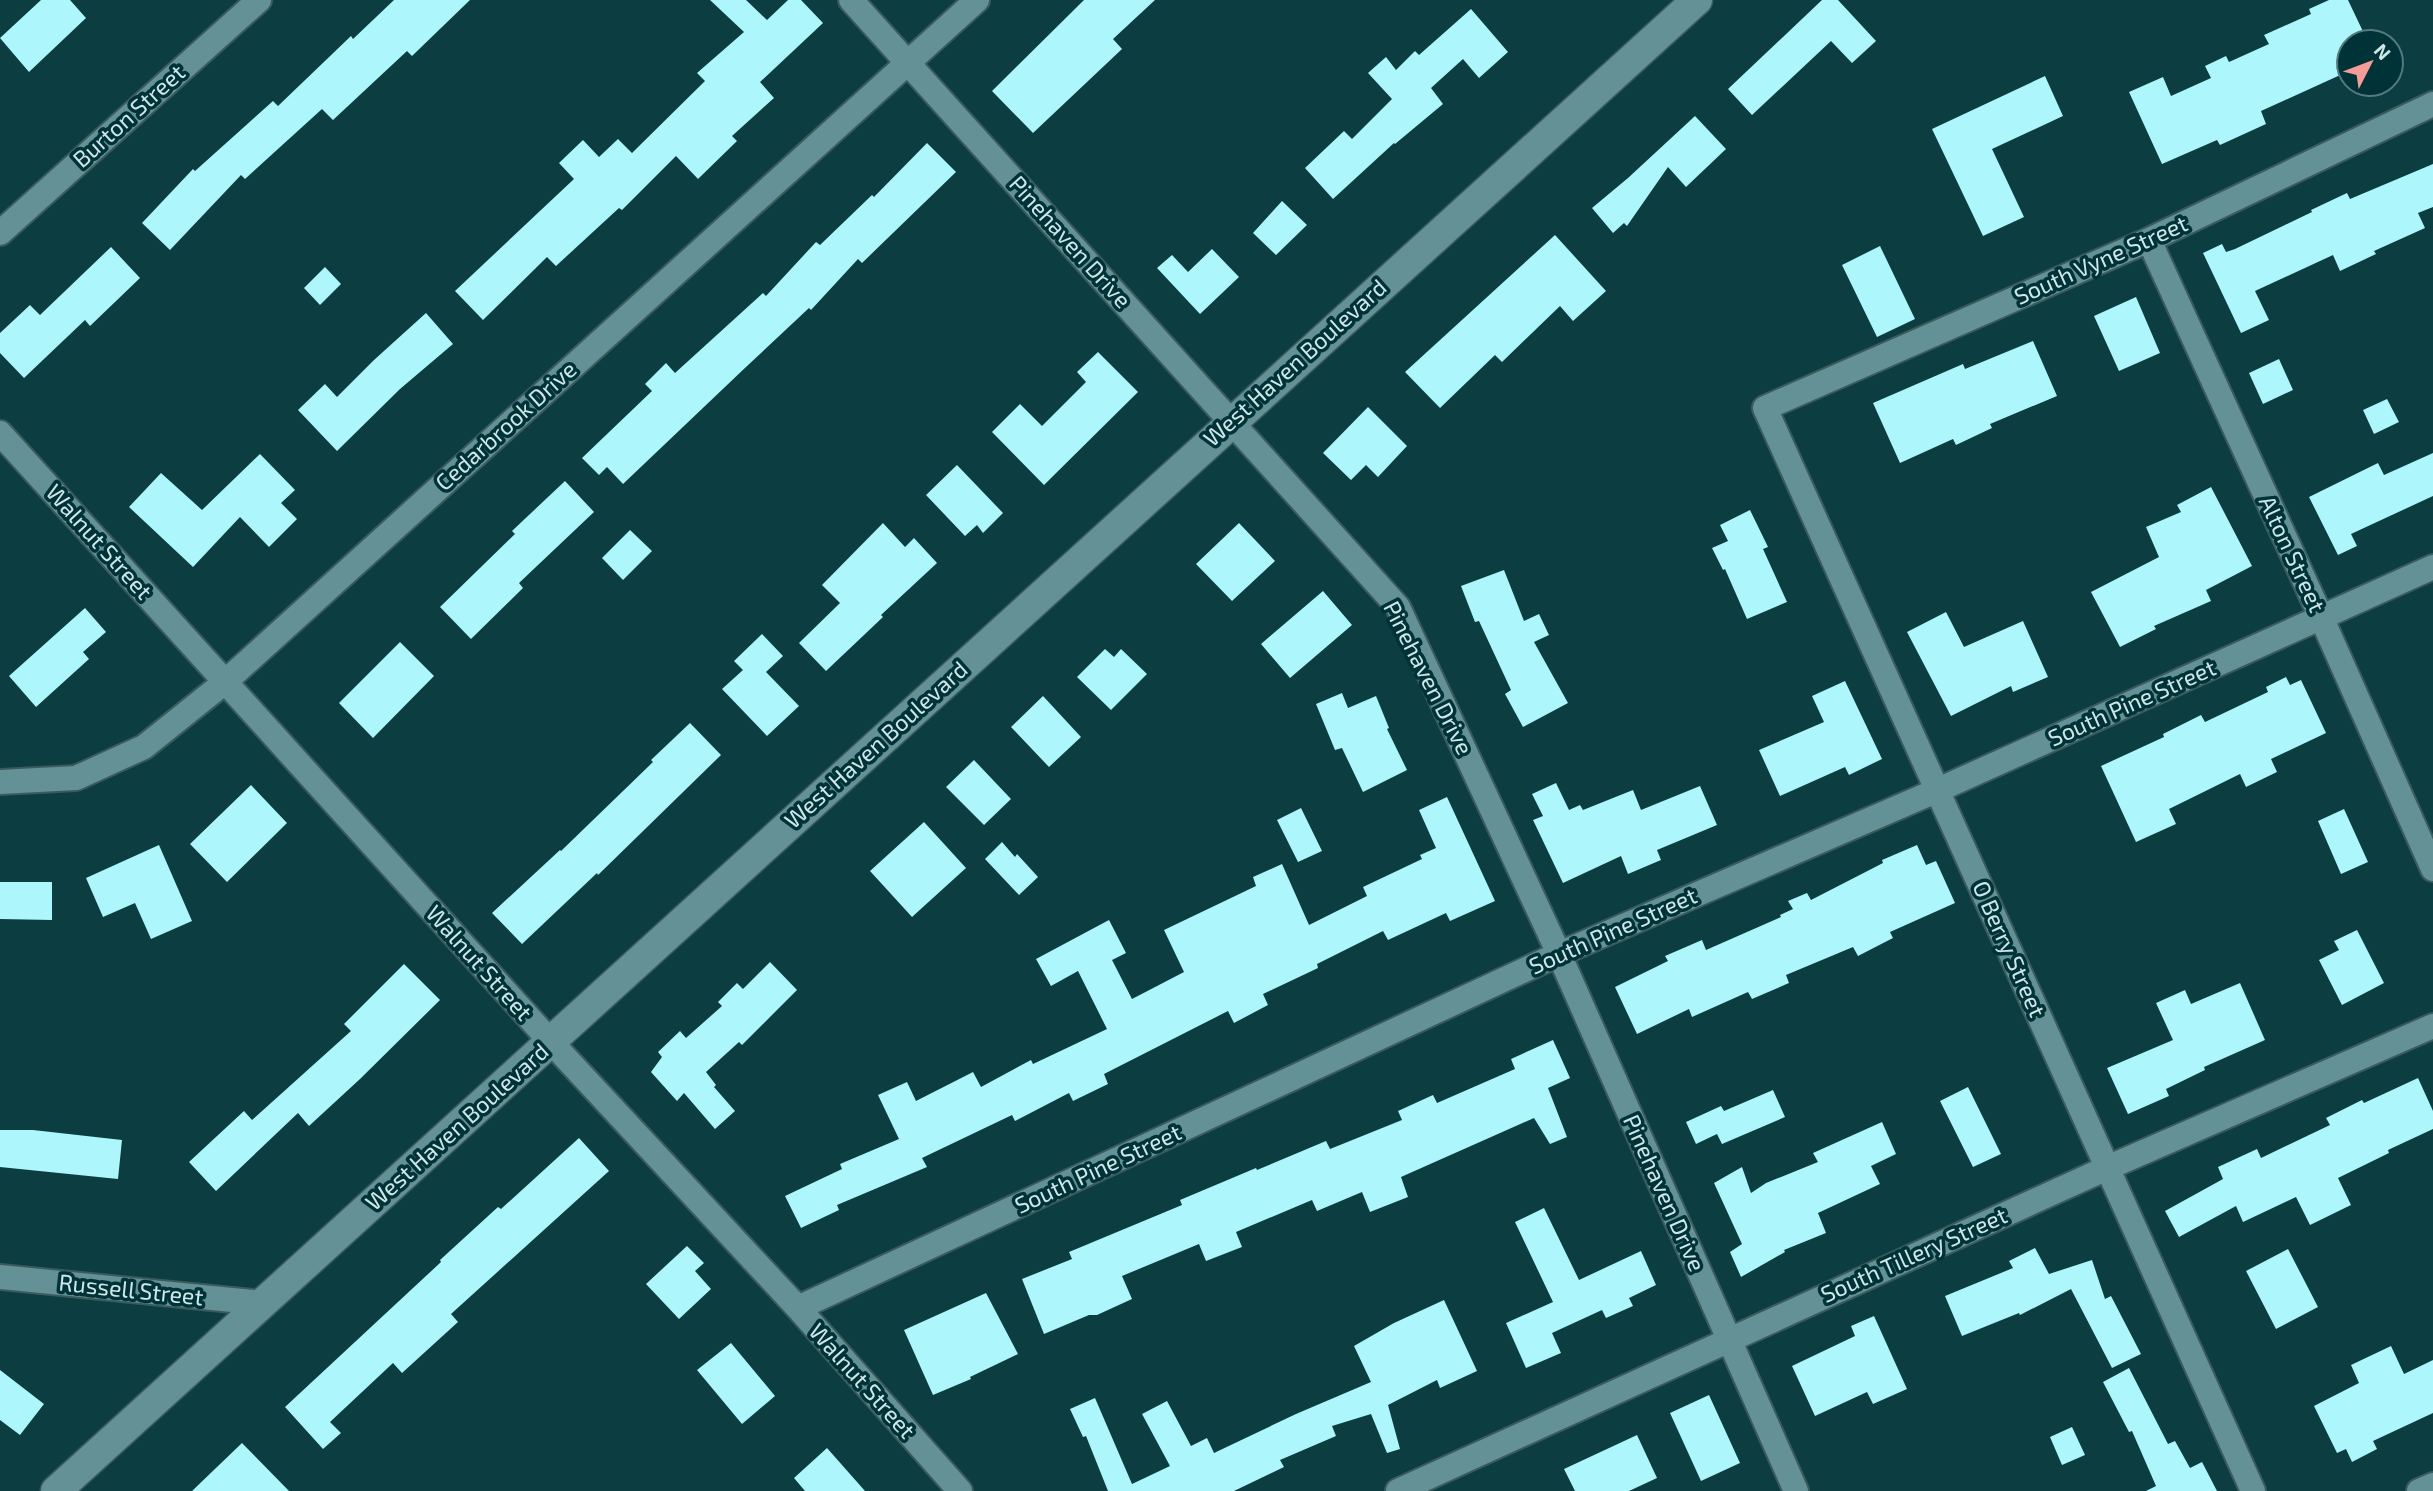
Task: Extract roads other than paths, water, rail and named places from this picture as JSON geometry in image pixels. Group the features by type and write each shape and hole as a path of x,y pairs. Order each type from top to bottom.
{"street":[{"name":"Burton Street","path":"0,233 259,0"},
{"name":"Pinehaven Drive","path":"851,0 1398,607 1559,954 1796,1491"},
{"name":"Cedarbrook Drive","path":"0,782 76,778 144,747 225,681 977,0"},
{"name":"West Haven Boulevard","path":"56,1491 1697,0"},
{"name":"South Vyne Street","path":"1765,408 2149,240 2433,104"},
{"name":"Alton Street","path":"2149,240 2433,869"},
{"name":"O Berry Street","path":"1765,408 2253,1491"},
{"name":"Walnut Street","path":"0,433 551,1042 798,1308 961,1491"},
{"name":"South Pine Street","path":"798,1308 1559,954 1938,790 2433,567"},
{"name":"South Tillery Street","path":"1398,1491 2107,1168 2433,1026"},
{"name":"Russell Street","path":"0,1277 262,1303"},
{"path":"2419,1491 2433,1485"}]}
